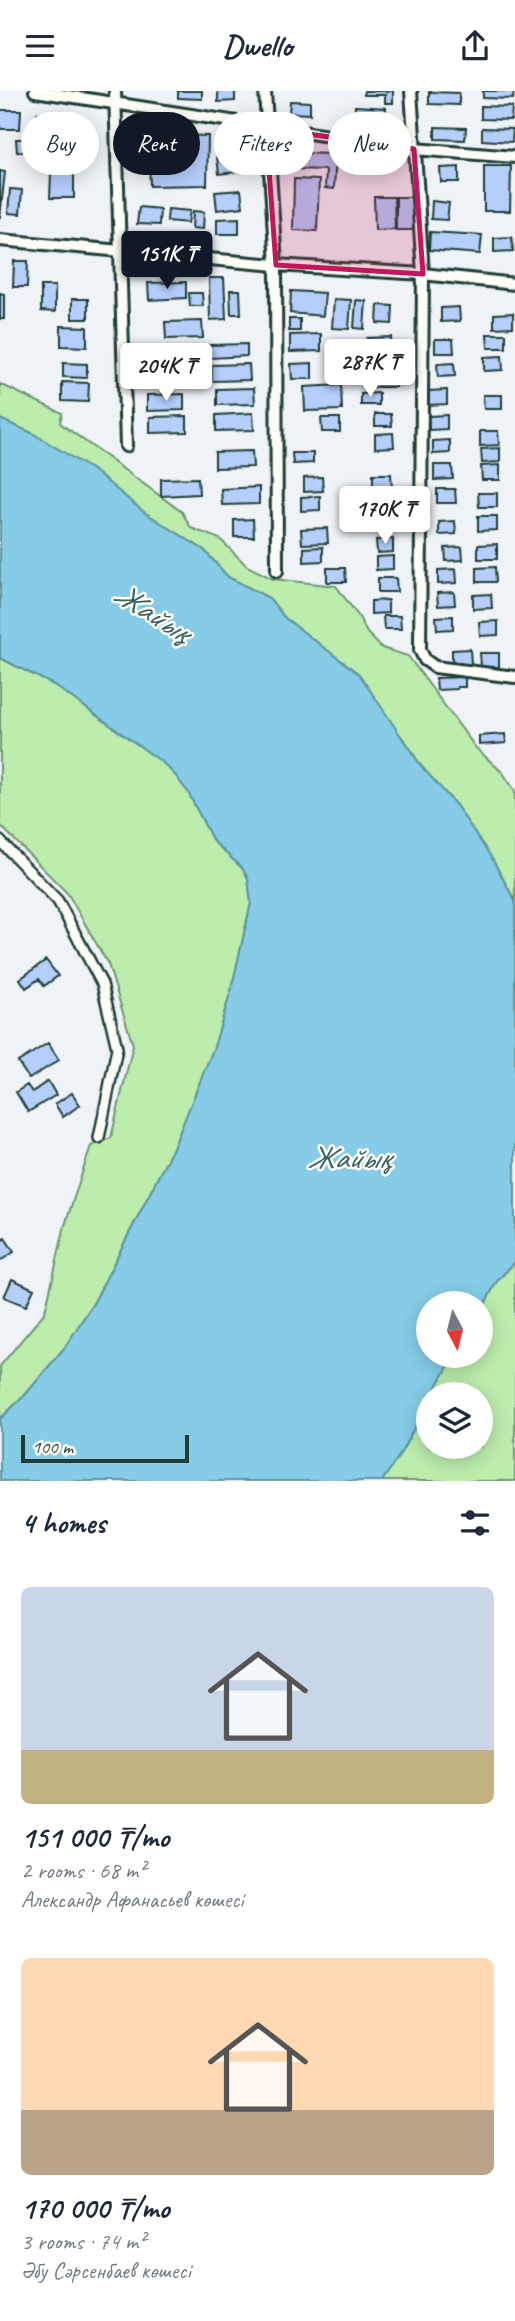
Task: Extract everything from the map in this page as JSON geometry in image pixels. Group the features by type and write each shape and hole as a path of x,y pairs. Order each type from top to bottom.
{"street":[{"path":"35,91 115,96 214,117"},
{"path":"265,91 266,112"},
{"path":"411,91 423,274 420,650 425,660 435,667 515,677"},
{"path":"115,96 126,446"},
{"path":"314,135 414,149 515,156"},
{"path":"269,175 276,265 277,571"},
{"path":"0,240 276,265 423,274 515,284"},
{"path":"0,841 58,901 102,984 117,1048 99,1138"}],"highlighted area":[{"path":"266,128 414,149 423,274 276,265"}],"green space":[{"path":"0,384 62,413 60,423 182,512 191,528 220,539 247,566 273,579 336,586 359,617 367,633 382,648 408,656 476,748 503,773 515,791 515,901 456,805 421,766 407,743 307,635 285,618 269,598 228,577 204,550 144,512 94,471 0,419"},
{"path":"0,658 54,685 162,762 188,792 213,841 242,868 248,878 251,903 231,991 214,1047 174,1146 94,1302 65,1347 26,1394 0,1419 0,1366 45,1312 65,1225 91,1146 111,1138 133,1045 108,964 68,894 0,825"},
{"path":"515,1262 515,1481 382,1481 416,1425 416,1459 493,1459 493,1382 439,1382 447,1369 494,1369 494,1291 492,1291 497,1281"}],"water":[{"name":"Жайық","path":"0,419 32,433 94,471 144,512 204,550 228,577 269,598 285,618 359,674 421,766 456,805 493,860 515,901 515,1262 497,1281 492,1291 416,1291 416,1369 447,1369 439,1382 416,1382 416,1425 382,1481 0,1481 0,1419 26,1394 65,1347 94,1302 174,1146 214,1047 231,991 251,903 248,878 242,868 213,841 188,792 162,762 54,685 0,658"}],"building":[{"path":"178,91 202,91 202,99 178,98"},
{"path":"218,91 235,91 235,101 218,102"},
{"path":"364,91 393,91 393,103 385,103 385,95 364,95"},
{"path":"483,91 514,91 513,99 483,98"},
{"path":"429,92 459,93 459,105 429,104"},
{"path":"290,101 310,102 310,112 289,112"},
{"path":"355,106 386,108 386,112 355,112"},
{"path":"481,106 512,107 511,120 481,119"},
{"path":"0,110 21,110 20,129 0,129"},
{"path":"435,127 466,128 465,140 435,139"},
{"path":"482,128 513,129 512,142 482,140"},
{"path":"200,136 208,136 207,185 150,186 150,175 200,175"},
{"path":"16,139 21,139 21,152 17,152"},
{"path":"314,153 328,154 328,175 335,175 334,189 325,188 326,170 314,170"},
{"path":"484,166 511,166 510,211 484,211"},
{"path":"459,167 459,182 441,182 440,168"},
{"path":"0,171 5,172 0,218"},
{"path":"51,175 74,175 74,198 50,198"},
{"path":"294,179 319,180 317,231 293,230"},
{"path":"10,189 22,190 20,214 8,213"},
{"path":"241,190 243,207 217,210 215,192"},
{"path":"374,197 394,197 395,229 375,230"},
{"path":"396,197 414,197 414,230 396,230"},
{"path":"432,201 449,203 447,220 431,219"},
{"path":"139,207 160,209 159,225 137,224"},
{"path":"168,209 190,211 188,223 167,221"},
{"path":"193,211 204,212 203,229 192,228"},
{"path":"239,218 239,234 217,234 217,219"},
{"path":"430,232 482,235 480,254 429,250"},
{"path":"512,237 513,251 494,252 494,238"},
{"path":"14,261 28,261 27,287 13,287"},
{"path":"209,278 224,278 226,319 210,320"},
{"path":"186,282 186,298 149,300 148,283"},
{"path":"41,286 55,286 55,312 41,311"},
{"path":"230,290 240,290 241,314 231,314"},
{"path":"291,291 325,293 323,316 290,313"},
{"path":"0,293 4,294 4,319 0,319"},
{"path":"189,293 202,293 203,306 190,306"},
{"path":"72,299 88,299 88,319 72,319"},
{"path":"334,299 351,300 349,329 332,328"},
{"path":"356,300 366,301 364,329 354,328"},
{"path":"378,305 393,306 392,324 377,323"},
{"path":"459,307 460,321 441,322 441,308"},
{"path":"513,313 513,327 494,328 494,314"},
{"path":"289,319 300,319 300,331 289,331"},
{"path":"202,321 203,338 166,339 165,322"},
{"path":"61,326 87,327 87,347 61,346"},
{"path":"321,334 321,351 290,352 290,335"},
{"path":"487,334 506,334 506,348 488,348"},
{"path":"391,337 392,354 367,354 367,338"},
{"path":"435,339 453,339 454,353 435,353"},
{"path":"247,344 247,356 210,358 209,345"},
{"path":"502,356 503,370 484,371 484,357"},
{"path":"185,360 185,376 148,377 148,361"},
{"path":"63,363 87,364 87,378 63,377"},
{"path":"312,363 312,379 292,379 291,364"},
{"path":"454,363 455,376 438,377 437,364"},
{"path":"249,364 250,380 212,381 212,365"},
{"path":"395,369 396,387 368,387 367,370"},
{"path":"62,382 89,383 88,402 62,401"},
{"path":"341,385 342,410 305,411 304,387"},
{"path":"254,388 255,404 217,405 217,389"},
{"path":"447,390 447,404 428,405 428,391"},
{"path":"379,393 379,405 361,405 361,394"},
{"path":"184,394 184,410 147,411 147,395"},
{"path":"483,395 502,395 502,409 484,409"},
{"path":"253,413 254,430 216,431 216,415"},
{"path":"375,414 391,414 392,426 375,426"},
{"path":"447,415 447,429 429,430 428,416"},
{"path":"187,416 187,432 150,433 150,417"},
{"path":"321,418 340,418 340,432 322,432"},
{"path":"480,431 498,431 499,445 480,446"},
{"path":"393,433 394,447 375,448 375,434"},
{"path":"450,440 450,453 433,454 433,441"},
{"path":"500,448 500,462 482,463 481,449"},
{"path":"252,451 253,467 215,468 215,452"},
{"path":"292,453 313,453 313,463 293,464"},
{"path":"434,465 452,465 453,479 434,480"},
{"path":"500,465 500,480 482,480 481,466"},
{"path":"373,474 391,474 392,488 373,488"},
{"path":"322,477 323,491 304,492 304,478"},
{"path":"198,478 199,494 161,496 161,479"},
{"path":"259,487 259,504 222,505 221,489"},
{"path":"437,489 455,489 456,503 437,503"},
{"path":"478,493 497,493 497,507 479,507"},
{"path":"320,496 320,510 301,511 301,497"},
{"path":"397,506 397,520 379,521 379,507"},
{"path":"478,516 497,516 497,530 478,531"},
{"path":"253,519 254,537 234,537 234,520"},
{"path":"455,521 456,534 439,535 439,522"},
{"path":"327,528 328,543 302,544 301,529"},
{"path":"393,539 393,552 377,553 376,540"},
{"path":"497,544 497,559 478,559 478,545"},
{"path":"323,547 323,561 304,562 304,548"},
{"path":"462,547 463,560 446,561 445,548"},
{"path":"393,556 393,569 376,570 376,557"},
{"path":"495,567 496,582 477,582 477,568"},
{"path":"327,568 345,568 346,582 327,582"},
{"path":"456,569 457,583 438,584 438,570"},
{"path":"378,578 396,578 397,592 378,592"},
{"path":"454,592 455,605 438,606 437,593"},
{"path":"491,594 492,608 473,609 473,595"},
{"path":"388,600 388,613 371,614 371,601"},
{"path":"383,616 400,616 401,629 384,629"},
{"path":"453,616 453,629 437,630 436,617"},
{"path":"498,621 498,635 480,636 479,622"},
{"path":"470,649 471,664 452,664 452,650"},
{"path":"480,653 499,653 499,667 481,667"},
{"path":"465,677 465,687 437,690 436,678"},
{"path":"505,734 506,743 479,745 479,736"},
{"path":"46,960 58,976 44,986 39,979 26,988 20,979"},
{"path":"48,1043 59,1060 29,1079 18,1062"},
{"path":"48,1081 56,1095 28,1112 16,1092 27,1085 32,1092"},
{"path":"72,1093 80,1105 63,1117 55,1104"},
{"path":"5,1238 14,1252 0,1261 0,1242"},
{"path":"12,1279 34,1289 26,1306 4,1297"}]}
